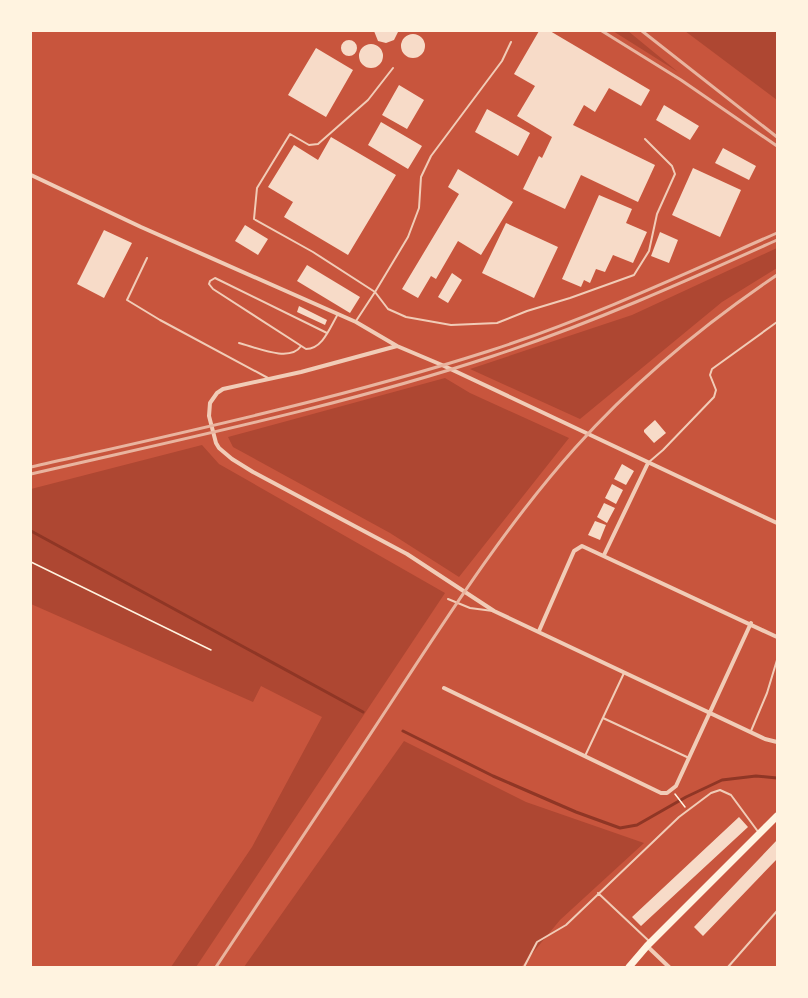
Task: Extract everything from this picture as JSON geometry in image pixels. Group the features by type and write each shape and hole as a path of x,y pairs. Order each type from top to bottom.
{"highway":[{"path":"629,967 649,944 777,816"}],"street":[{"path":"31,175 141,227 356,322 397,346 442,365 777,523"},
{"path":"397,346 269,379 223,389 210,403 208,416 216,443 219,448 232,459 253,472 407,554 494,611 750,732 777,742"},
{"path":"604,555 648,463"},
{"path":"539,631 577,548 586,547 777,637"},
{"path":"444,688 584,757 661,793 667,794 673,791 676,786 751,624"},
{"path":"649,944 669,967"}],"lane":[{"path":"356,322 408,237 419,208 421,177 431,156 502,61 511,42"},
{"path":"393,68 368,100 318,144 309,145 290,134 257,188 254,219 313,252 375,292 388,309 406,317 451,326 497,323 527,311 570,298 634,275 649,251 657,214 674,174 672,166 645,139"},
{"path":"147,258 127,300 160,320 269,379"},
{"path":"327,333 215,278 212,279 209,284 213,289 301,346 312,349 317,346 327,333 338,314"},
{"path":"648,463 664,450 714,397 716,390 710,375 712,369 777,322"},
{"path":"239,343 285,354 294,353 301,346"},
{"path":"448,599 470,608 494,611"},
{"path":"750,732 767,693 777,660"},
{"path":"584,757 625,672"},
{"path":"603,718 689,758"},
{"path":"524,967 537,942 566,925 598,893 688,811 711,793 720,790 726,791 731,795 760,834"},
{"path":"598,893 649,944"},
{"path":"728,967 777,911"}],"path":[{"path":"31,562 211,650"},
{"path":"673,791 688,811"}],"shaded area":[{"path":"613,31 628,31 678,72"},
{"path":"685,31 777,31 777,100"},
{"path":"777,248 777,268 722,302 580,419 470,369 632,315"},
{"path":"445,378 470,393 569,438 459,577 390,533 233,447 228,437"},
{"path":"202,445 219,464 445,593 196,967 171,967 252,847 322,717 261,686 253,702 31,604 31,489"},
{"path":"404,741 526,802 644,843 560,920 521,967 244,967"}],"building":[{"path":"374,31 398,32 394,40 386,43 378,41"},
{"path":"539,31 550,31 650,90 641,106 609,88 595,112 584,105 573,125 655,165 638,202 581,175 565,209 523,189 539,156 542,158 552,137 517,116 535,86 514,74"},
{"path":"413,34 418,35 424,41 424,51 418,57 413,58 408,57 402,51 401,46 402,41 408,35"},
{"path":"349,40 355,42 357,48 355,54 349,56 343,54 341,48 343,42"},
{"path":"371,44 376,45 382,51 382,61 376,67 371,68 366,67 360,61 359,56 360,51 366,45"},
{"path":"316,48 353,70 326,117 288,95"},
{"path":"399,85 424,100 407,129 382,115"},
{"path":"664,105 699,126 690,140 656,120"},
{"path":"487,109 530,133 518,156 475,132"},
{"path":"381,122 422,146 408,169 368,145"},
{"path":"331,137 396,175 348,255 284,217 293,202 268,187 294,145 318,160"},
{"path":"723,148 756,166 749,180 715,163"},
{"path":"693,168 741,190 720,237 672,215"},
{"path":"458,169 513,202 481,255 458,241 436,279 431,276 418,298 402,289 459,194 448,187"},
{"path":"599,195 632,209 626,223 647,232 633,263 613,255 605,272 596,269 590,283 584,280 581,287 562,279"},
{"path":"506,223 558,247 534,298 482,273"},
{"path":"245,225 268,239 258,255 235,241"},
{"path":"104,230 132,243 104,298 77,284"},
{"path":"660,232 678,240 669,263 651,256"},
{"path":"307,265 360,297 350,313 297,281"},
{"path":"452,273 462,280 448,303 438,297"},
{"path":"299,306 327,320 325,325 297,312"},
{"path":"655,420 666,433 654,443 644,432 644,430"},
{"path":"622,464 634,471 626,485 614,479"},
{"path":"612,484 623,490 616,504 605,498"},
{"path":"604,503 615,508 607,523 597,517"},
{"path":"595,521 606,525 600,540 588,535"},
{"path":"739,817 748,827 641,926 632,917"},
{"path":"777,840 777,859 703,936 694,927"}],"waterway":[{"path":"31,531 363,712"},
{"path":"403,731 493,776 576,812 620,828 637,825 686,797 722,780 756,776 777,778"}],"railway":[{"path":"602,31 681,80 777,146"},
{"path":"642,31 777,137"},
{"path":"31,467 204,428 319,400 489,351 599,311 777,233"},
{"path":"31,474 321,406 436,374 529,344 601,316 672,287 777,240"},
{"path":"216,967 482,567 550,477 598,423 646,377 696,334 777,275"}]}
